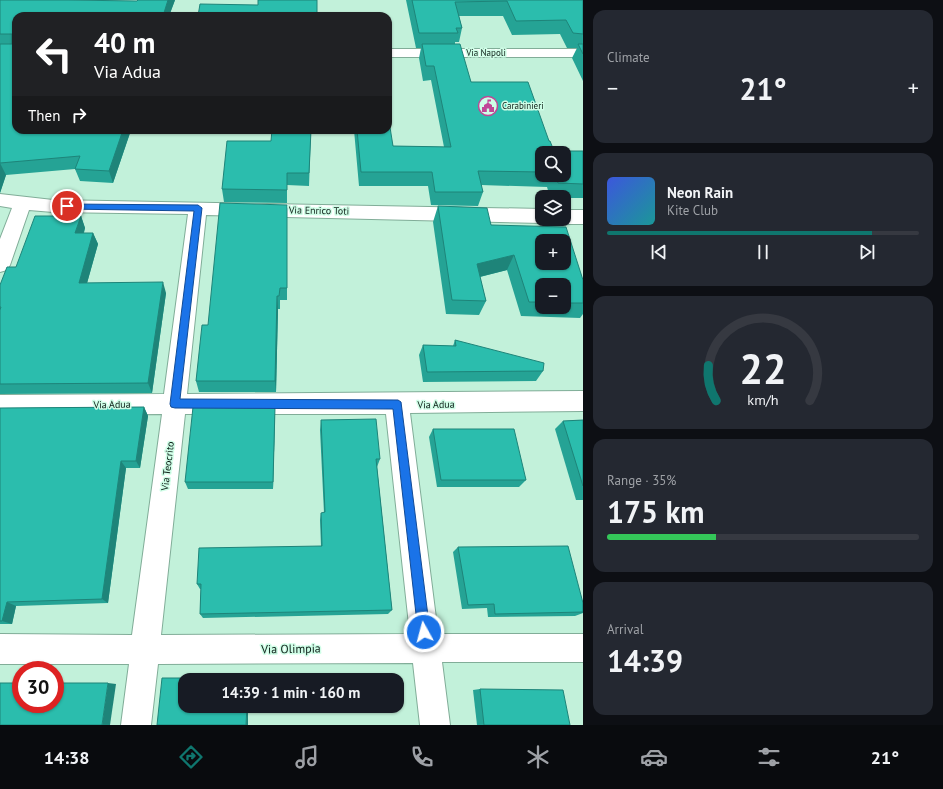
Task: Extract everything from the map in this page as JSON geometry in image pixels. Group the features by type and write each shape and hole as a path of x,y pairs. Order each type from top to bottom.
{"street":[{"name":"Via Napoli","path":"392,53 583,53"},
{"name":"Via Enrico Toti","path":"0,200 53,206 535,216"},
{"path":"0,265 23,202"},
{"name":"Via Teocrito","path":"136,725 198,208"},
{"path":"571,217 583,218"},
{"name":"Via Adua","path":"0,406 583,402"},
{"path":"398,404 435,725"},
{"name":"Via Olimpia","path":"0,650 583,648"}],"building":[{"path":"0,0 168,0 164,12 12,12 12,34 0,34"},
{"path":"258,0 317,0 317,12 199,12 200,4 258,5"},
{"path":"412,0 583,0 583,34 573,33 566,20 516,21 507,1 455,2 462,28 456,28 458,33 419,33"},
{"path":"0,44 12,44 12,134 122,134 109,171 75,169 80,156 0,163"},
{"path":"422,44 460,44 471,82 528,82 552,146 535,146 535,172 478,171 483,192 435,192 432,172 361,172 357,134 391,134 393,146 451,147 434,66 426,66"},
{"path":"578,44 583,44 583,54"},
{"path":"272,134 311,134 309,173 287,173 287,190 222,189 227,141 271,141"},
{"path":"571,151 583,151 583,184 558,183 571,182"},
{"path":"220,203 287,205 287,288 280,288 279,296 277,296 275,381 196,381 202,325 208,325"},
{"path":"438,206 487,208 491,225 566,227 568,234 535,234 535,270 571,270 571,243 583,280 583,303 571,303 571,278 535,278 535,302 529,302 514,255 477,264 486,301 452,300"},
{"path":"35,216 81,216 75,233 93,233 79,283 163,282 148,383 0,384 0,285 7,267 16,267"},
{"path":"455,340 544,363 543,371 427,372 423,345 456,346"},
{"path":"144,407 136,461 121,461 102,599 7,602 2,621 0,621 0,408"},
{"path":"193,407 275,407 273,482 185,482"},
{"path":"376,419 380,459 376,459 392,610 200,614 201,584 197,584 199,548 322,546 321,513 325,512 321,420"},
{"path":"583,420 583,486 563,421"},
{"path":"433,429 514,429 526,480 441,480"},
{"path":"568,546 583,603 583,612 495,614 494,604 468,605 458,547"},
{"path":"162,678 178,678 178,713 247,713 246,725 157,725"},
{"path":"0,683 12,683 12,713 64,713 64,683 108,683 102,725 0,725"},
{"path":"480,689 563,690 570,725 484,725"}],"place":[{"name":"Carabinieri","path":"488,106"}],"route":[{"path":"67,206 198,208 175,404 398,404 424,632"}]}
